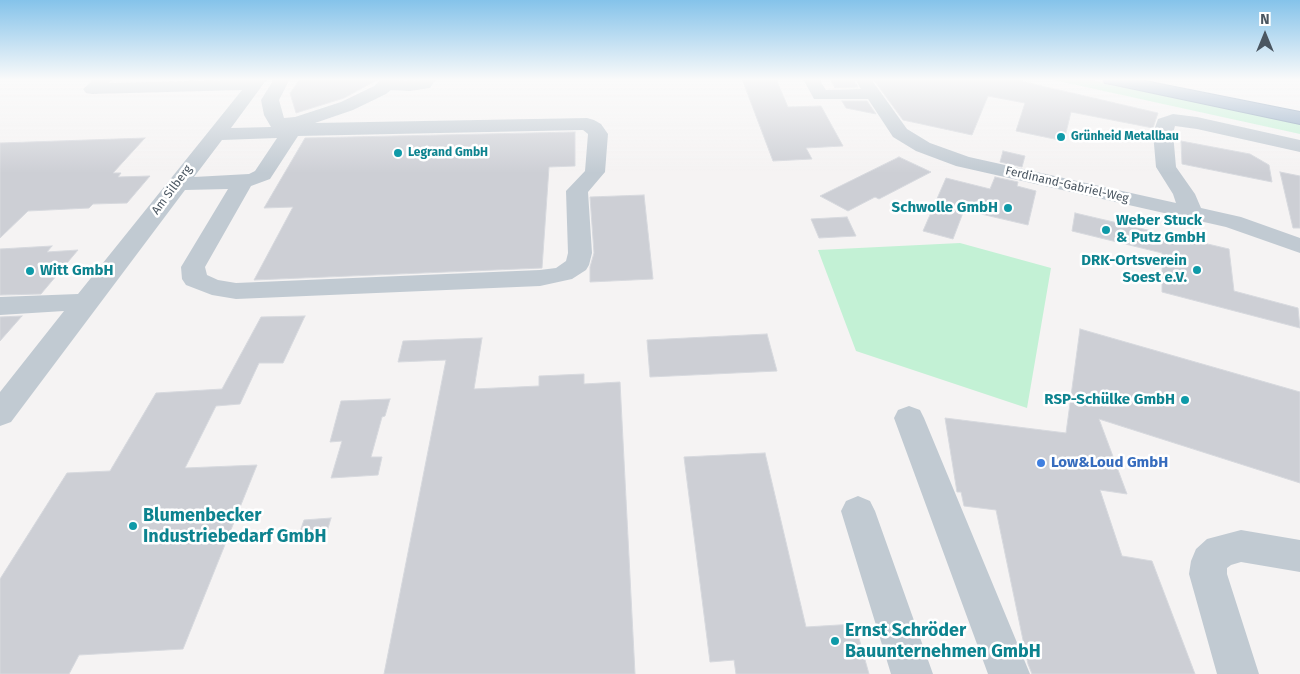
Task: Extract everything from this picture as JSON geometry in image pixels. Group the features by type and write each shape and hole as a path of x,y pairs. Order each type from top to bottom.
{"highway":[{"path":"1263,110 1300,118"}],"street":[{"name":"Am Silberg","path":"0,414 13,383 88,302 234,110"},
{"path":"272,110 273,114 289,126"},
{"path":"177,184 243,182 256,179 263,175 289,126 334,110"},
{"name":"Ferdinand-Gabriel-Weg","path":"885,110 900,133 923,147 963,162 1233,222 1300,246"},
{"path":"1191,212 1184,194 1166,168 1163,133 1165,123 1173,120 1197,123 1300,146"},
{"path":"218,130 289,126 386,127 586,124 594,128 598,134 595,172 577,191 580,253 576,264 563,274 540,278 236,291 212,287 195,279 193,267 243,182"},
{"path":"0,306 88,302"},
{"path":"909,418 1009,674"},
{"path":"858,511 912,674"},
{"path":"1238,674 1208,574 1209,560 1220,550 1241,546 1300,556"}],"green space":[{"path":"1193,110 1235,110 1300,124 1300,134"},
{"path":"960,243 1051,268 1027,408 856,351 818,250"}],"building":[{"path":"754,110 823,110 843,146 806,148 812,159 773,161"},
{"path":"858,110 874,110 876,114"},
{"path":"896,110 982,110 972,135 903,120"},
{"path":"1023,110 1147,110 1158,113 1153,128 1071,112 1064,141 1016,131"},
{"path":"575,132 575,166 549,167 542,268 254,280 293,207 264,208 305,138"},
{"path":"145,138 113,173 121,173 118,177 150,176 127,203 93,204 89,208 28,211 0,238 0,143"},
{"path":"1181,141 1250,154 1269,165 1272,182 1182,164"},
{"path":"1003,151 1025,156 1022,167 1000,162"},
{"path":"899,157 931,172 879,199 875,197 848,211 820,196"},
{"path":"1280,172 1300,176 1300,228 1293,228"},
{"path":"995,177 1018,182 1017,186 1036,191 1028,225 964,210 953,239 923,231 946,178 990,189"},
{"path":"644,195 653,279 590,282 590,267 594,253 590,197"},
{"path":"1075,213 1229,249 1234,291 1298,308 1300,328 1162,292 1162,253 1072,231"},
{"path":"847,217 856,236 819,238 811,219"},
{"name":"Witt GmbH","path":"52,246 47,252 78,250 41,294 0,295 0,249"},
{"path":"22,316 0,341 0,317"},
{"name":"Blumenbecker Industriebedarf GmbH","path":"305,316 283,363 259,363 240,404 216,406 185,468 257,465 183,649 79,655 69,674 0,674 0,579 67,473 110,471 156,393 222,389 261,317"},
{"path":"1080,329 1300,392 1300,483 1099,419 1127,494 1100,490 1122,556 1152,561 1195,674 1032,674 1028,664 996,510 964,506 961,492 957,492 945,418 1066,433"},
{"path":"767,334 777,371 650,377 647,340"},
{"path":"482,338 474,389 539,386 539,376 584,374 584,384 620,382 635,674 384,674 446,360 398,362 403,341"},
{"path":"390,399 385,416 382,417 371,457 382,457 378,475 331,478 342,441 330,442 341,401"},
{"path":"765,453 806,627 855,624 869,674 736,674 734,660 710,662 684,457"},
{"path":"331,518 324,542 296,543 304,520"}],"place":[{"name":"Grünheid Metallbau","path":"1061,137"},
{"name":"Legrand GmbH","path":"398,153"},
{"name":"Schwolle GmbH","path":"1008,208"},
{"name":"Weber Stuck & Putz GmbH","path":"1106,230"},
{"name":"DRK-Ortsverein Soest e.V.","path":"1197,270"},
{"name":"Witt GmbH","path":"30,271"},
{"name":"RSP-Schülke GmbH","path":"1185,400"},
{"name":"Low&Loud GmbH","path":"1041,463"},
{"name":"Blumenbecker Industriebedarf GmbH","path":"133,526"},
{"name":"Ernst Schröder Bauunternehmen GmbH","path":"835,641"}]}
